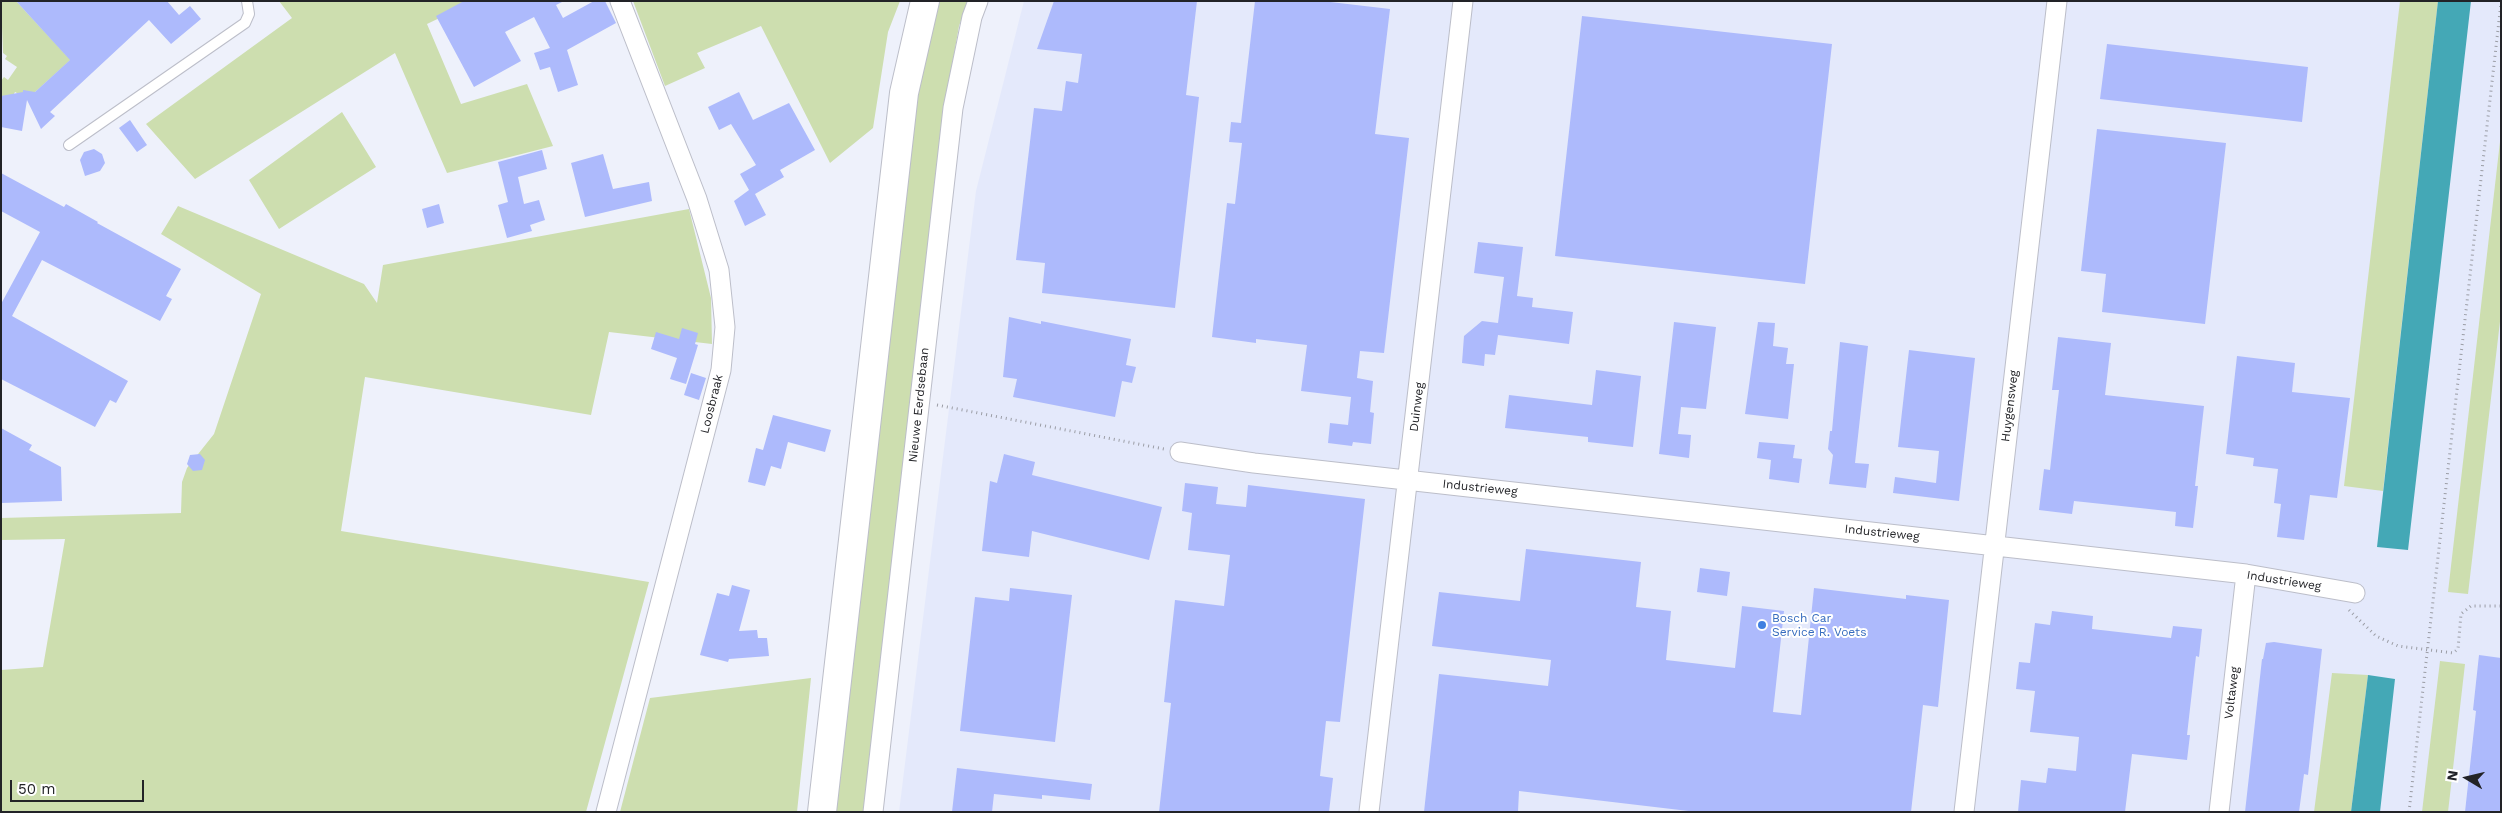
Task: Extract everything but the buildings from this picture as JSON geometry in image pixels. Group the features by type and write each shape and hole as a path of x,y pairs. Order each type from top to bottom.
{"main road":[{"path":"822,812 904,93 924,1"}],"street":[{"name":"Loosbraak","path":"606,812 721,370 725,327 719,270 697,199 620,1"},
{"name":"Nieuwe Eerdsebaan","path":"873,812 953,108 972,17 978,1"},
{"name":"Duinweg","path":"1369,812 1463,1"},
{"name":"Huygensweg","path":"1964,812 2057,1"},
{"name":"Industrieweg","path":"1180,452 1254,463 2246,574 2355,593"},
{"name":"Voltaweg","path":"2219,812 2246,574"}],"lane":[{"path":"69,145 245,23 249,14 247,1"}],"path":[{"path":"2409,812 2501,3"},
{"path":"920,402 1180,452"},
{"path":"2326,588 2376,636 2398,646 2453,653 2458,649 2461,614 2471,606 2501,606"}],"shaded area":[{"path":"1024,1 2501,1 2501,812 899,812 976,191"}],"green space":[{"path":"1,1 16,1 67,56 76,55 34,93 21,95 15,92 1,118 1,81 4,77 8,80 17,67 5,59 7,56 3,53"},
{"path":"279,1 475,1 427,24 461,104 527,84 553,146 447,173 395,53 195,179 146,124 292,18"},
{"path":"633,1 900,1 888,32 873,128 830,163 761,26 697,53 705,68 665,86"},
{"path":"936,1 968,1 959,26 942,123 865,812 832,812 910,132"},
{"path":"2400,1 2438,1 2383,491 2344,486"},
{"path":"342,112 376,167 279,229 249,180"},
{"path":"2501,133 2501,313 2468,594 2448,592"},
{"path":"178,206 364,284 377,303 383,265 689,209 711,298 712,344 609,332 591,415 365,377 341,531 649,582 586,812 1,812 1,670 43,667 65,539 1,540 1,518 181,513 182,482 187,468 214,434 261,294 161,234"},
{"path":"2440,661 2465,664 2448,812 2422,812"},
{"path":"2332,673 2368,675 2351,812 2314,812"},
{"path":"811,678 797,812 620,812 650,698"}],"water":[{"path":"2438,1 2471,1 2408,550 2377,547"},
{"path":"2368,675 2395,679 2380,812 2351,812"}],"place":[{"name":"Bosch Car Service R. Voets","path":"1762,625"}]}
